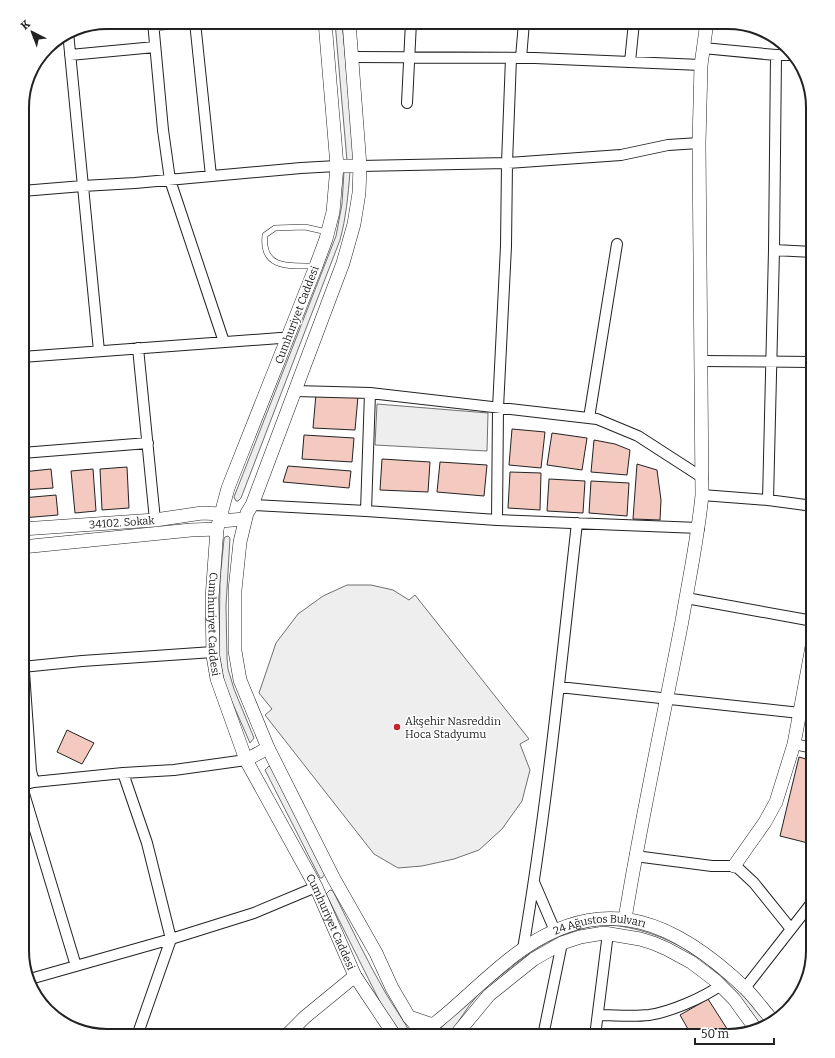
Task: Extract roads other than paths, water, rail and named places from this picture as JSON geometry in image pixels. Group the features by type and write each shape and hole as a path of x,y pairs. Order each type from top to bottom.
{"main road":[{"name":"Cumhuriyet Caddesi","path":"326,29 337,166 333,212 328,233 316,266 228,488 220,521 212,598 211,621 213,652 217,679 246,760 316,888 355,976 390,1029"},
{"name":"Cumhuriyet Caddesi","path":"350,29 360,166 357,208 350,241 342,264 252,505 245,519 240,542 235,590 236,660 240,680 268,748 334,879 376,953 392,988 409,1017 426,1029"},
{"path":"625,919 635,856 667,699 699,528 703,478 699,143 700,65 706,29"},
{"path":"337,166 360,166"},
{"name":"34102. Sokak","path":"29,529 155,520 202,513 220,521"},
{"path":"220,521 245,519"},
{"name":"34102. Sokak","path":"29,546 191,530 220,521"},
{"path":"734,866 772,812 776,802 794,744 806,679"},
{"path":"246,760 268,748"},
{"path":"316,888 334,879"},
{"name":"24 Ağustos Bulvarı","path":"428,1029 452,1011 496,970 523,949 555,931 597,918 625,919 650,925 666,931 695,946 745,988 770,1017"},
{"name":"24 Ağustos Bulvarı","path":"461,1029 489,995 522,968 545,952 562,943 593,934 608,933 640,939 667,949 691,962 721,986 734,999 753,1025"},
{"path":"293,1029 305,1017 355,976"}],"street":[{"path":"153,29 163,130 170,180 224,342"},
{"path":"195,29 211,176"},
{"path":"407,103 411,29"},
{"path":"497,520 498,408 506,246 507,163 516,58 522,29"},
{"path":"630,62 633,29"},
{"path":"69,39 99,352"},
{"path":"70,55 155,47"},
{"path":"703,48 786,55"},
{"path":"768,500 772,362 776,55"},
{"path":"352,57 516,58 700,65"},
{"path":"360,166 507,163 621,155 668,144 699,143"},
{"path":"29,190 170,180 320,166 337,166"},
{"path":"589,418 617,244"},
{"path":"774,250 806,252"},
{"path":"29,357 138,348 280,338 288,339"},
{"path":"138,348 155,520"},
{"path":"701,361 806,362"},
{"path":"295,391 370,393 597,419 638,436 703,478"},
{"path":"366,511 370,393"},
{"path":"29,452 148,443"},
{"path":"702,495 768,500 806,505"},
{"path":"252,505 497,520 699,528"},
{"path":"523,949 534,882 559,687 577,523"},
{"path":"686,598 806,620"},
{"path":"29,666 82,661 213,652"},
{"path":"559,687 800,713"},
{"path":"794,744 806,747"},
{"path":"29,745 31,771 34,782"},
{"path":"29,784 123,773 174,770 246,760"},
{"path":"123,773 147,843 171,939 139,1029"},
{"path":"29,809 76,966"},
{"path":"635,856 712,866 734,866 754,883 791,929"},
{"path":"534,882 555,931"},
{"path":"34,978 171,939 254,913 316,888"},
{"path":"745,988 806,910"},
{"path":"597,1029 608,933"},
{"path":"544,1029 562,943"},
{"path":"598,1015 650,1015 670,1010 709,994 721,986"}],"lane":[{"path":"316,266 287,266 277,263 270,256 264,244 265,235 274,228 305,227 328,233"}],"place":[{"name":"Akşehir Nasreddin Hoca Stadyumu","path":"397,727"}]}
